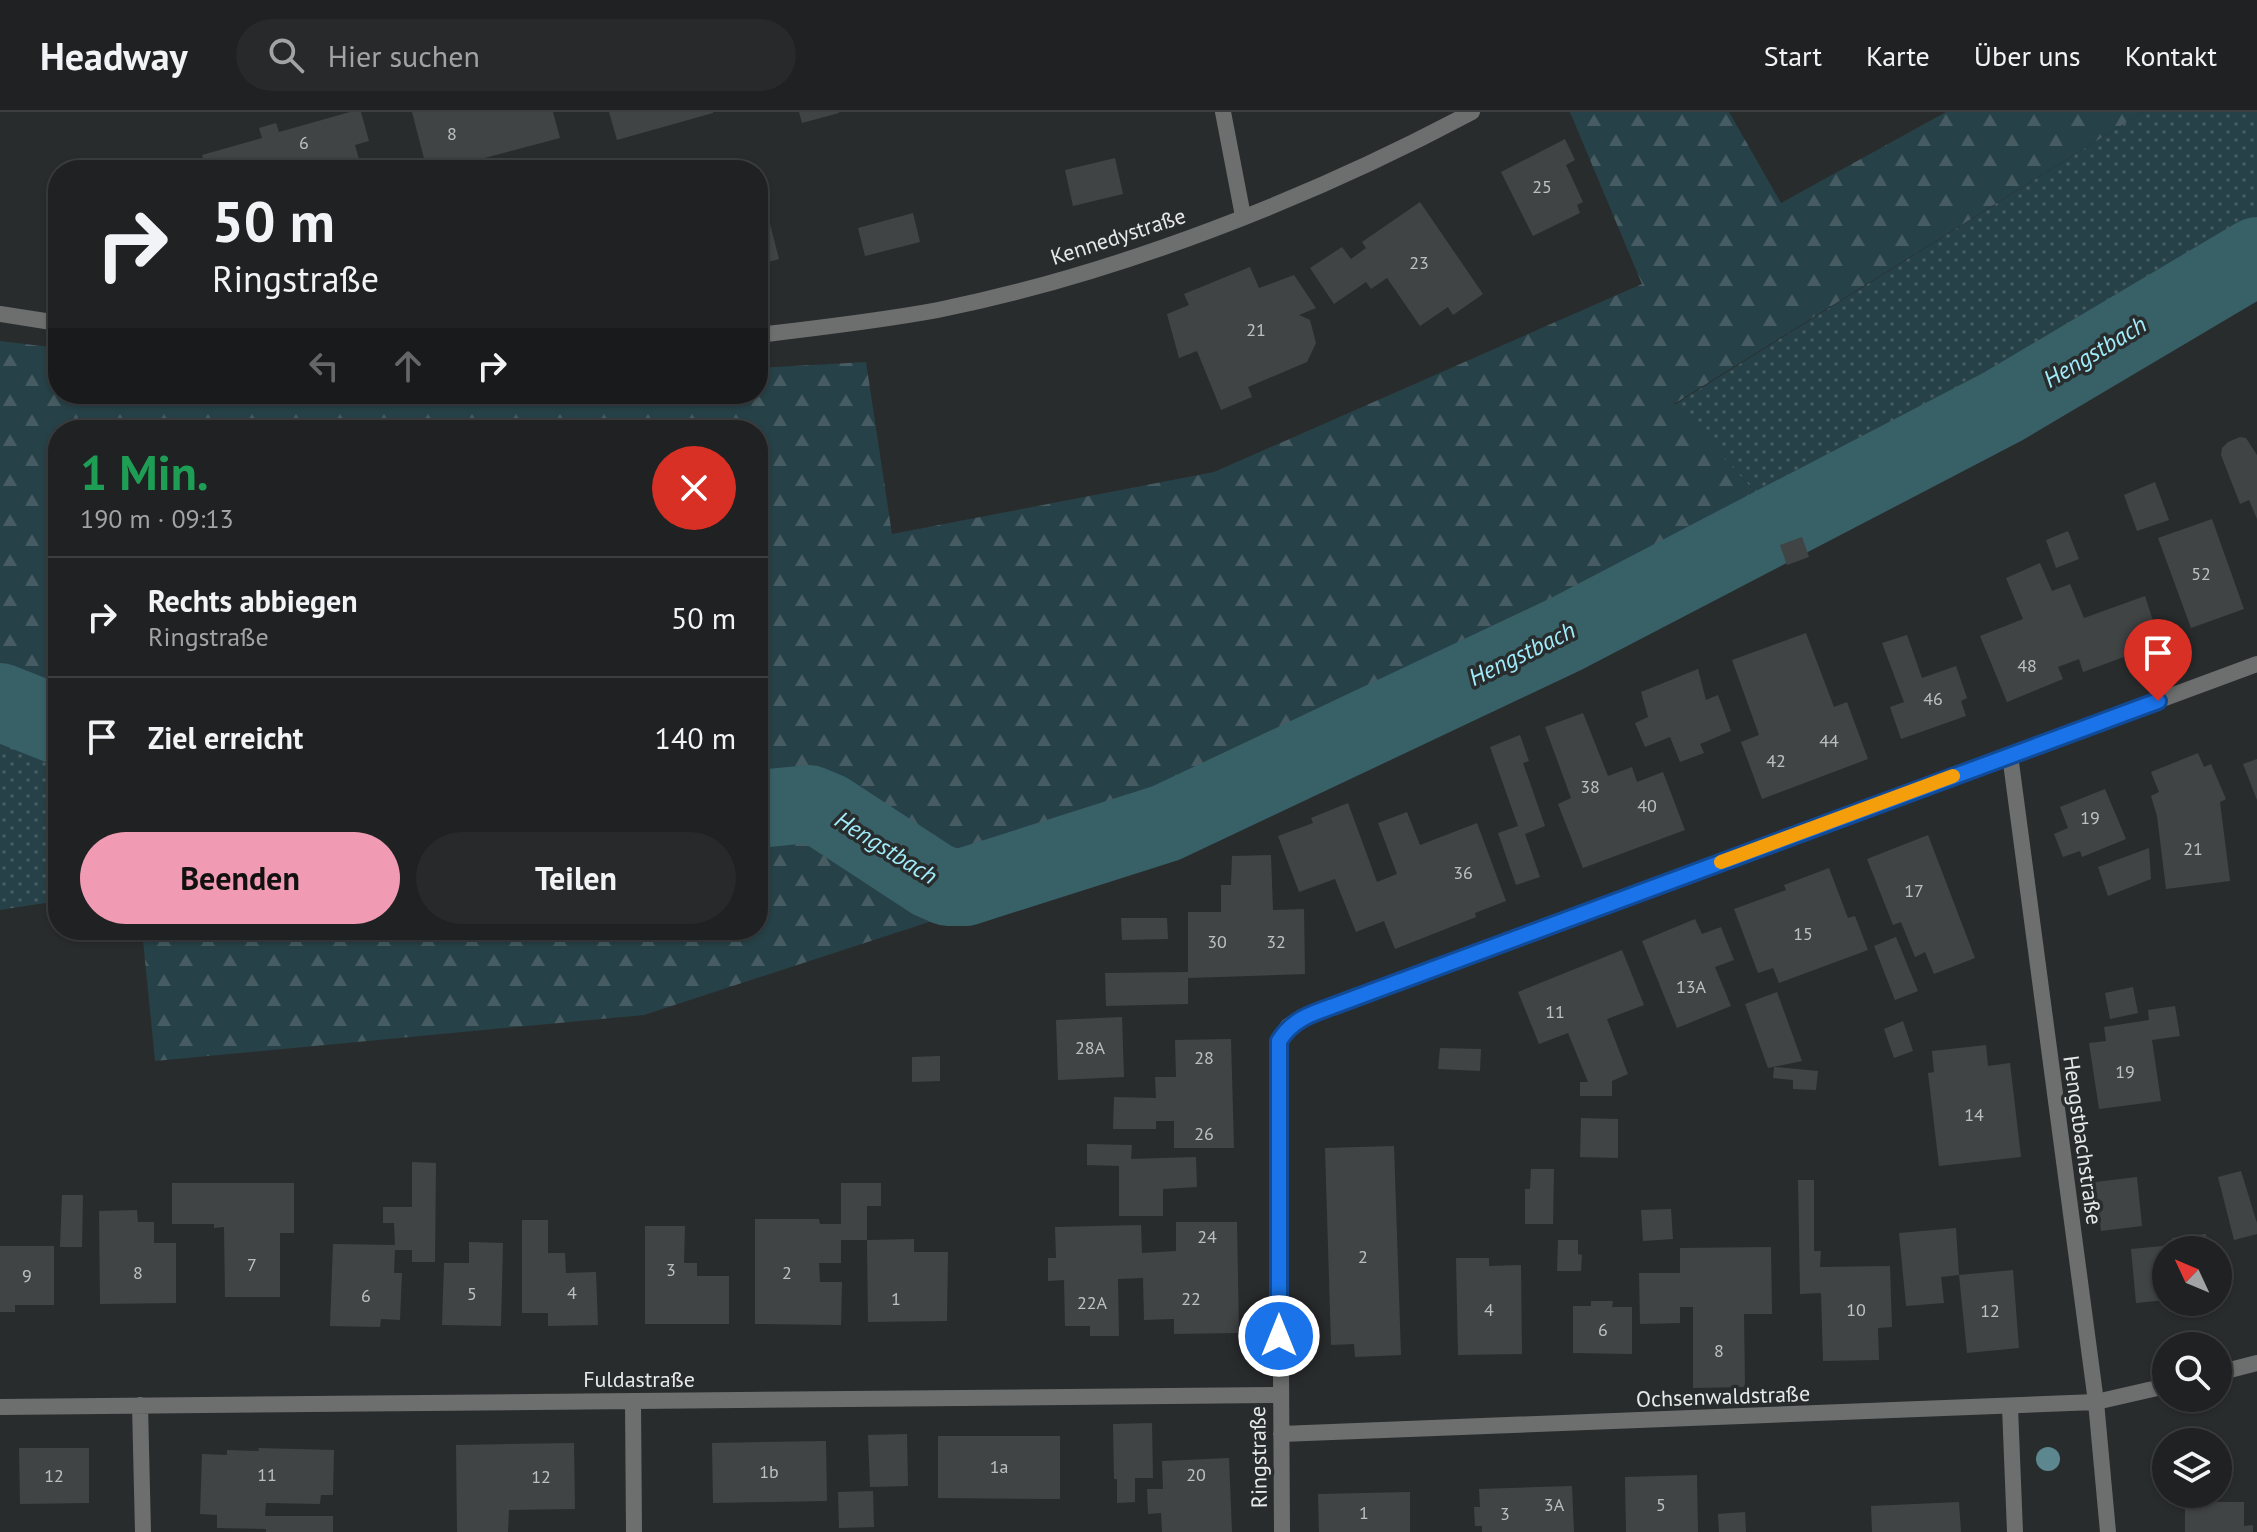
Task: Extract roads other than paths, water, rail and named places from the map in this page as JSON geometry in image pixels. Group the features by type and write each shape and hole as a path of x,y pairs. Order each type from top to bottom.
{"street":[{"path":"1223,112 1243,216"},
{"name":"Kennedystraße","path":"768,334 938,310 1028,289 1128,259 1339,177 1472,112"},
{"path":"0,314 48,321"},
{"name":"Ringstraße","path":"1282,1532 1279,1041 1288,1026 1303,1017 2257,664"},
{"name":"Hengstbachstraße","path":"2010,755 2096,1402 2108,1532"},
{"path":"2232,1369 2257,1363"},
{"name":"Ochsenwaldstraße","path":"1281,1434 2010,1407 2096,1402 2152,1389"},
{"name":"Fuldastraße","path":"0,1407 1279,1395"},
{"path":"633,1401 634,1532"},
{"path":"140,1405 143,1532"},
{"path":"2010,1407 2015,1532"}],"waterway":[{"name":"Hengstbach","path":"768,808 809,804 828,812 932,880 948,887 965,887 1166,823 1566,634 2002,407 2257,256"},
{"name":"Hengstbach","path":"0,702 48,721"}]}
